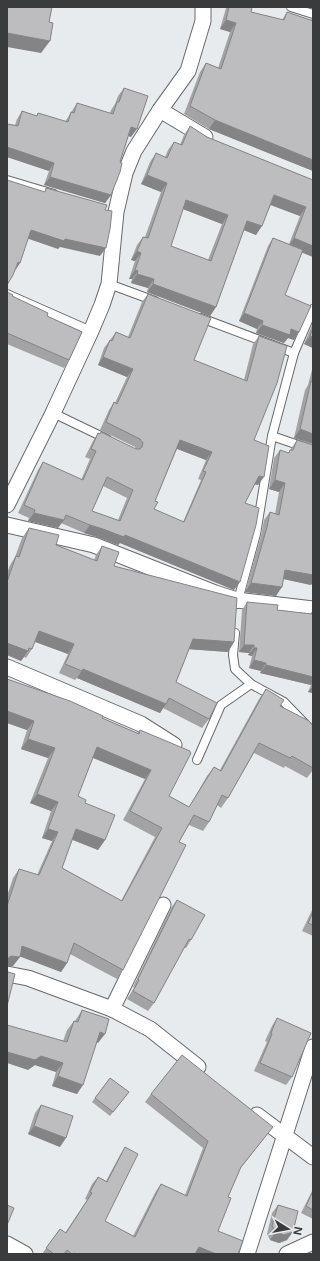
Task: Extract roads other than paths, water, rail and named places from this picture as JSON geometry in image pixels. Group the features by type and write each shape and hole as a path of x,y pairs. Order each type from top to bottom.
{"street":[{"path":"7,505 53,413 91,331 109,284 113,211 124,173 134,151 160,110 188,71 203,21 203,7"},
{"path":"160,110 205,137 220,143"},
{"path":"7,525 94,545 215,593 238,600 313,609"},
{"path":"7,667 141,724 174,745"},
{"path":"112,1009 164,905"},
{"path":"7,974 28,978 112,1009 150,1029 211,1078"},
{"path":"247,1254 313,1047"},
{"path":"247,1107 313,1157"},
{"path":"287,1254 313,1242"},
{"path":"7,1244 25,1254"}],"lane":[{"path":"291,7 313,14"},
{"path":"7,180 65,197"},
{"path":"109,284 160,303"},
{"path":"7,294 91,331"},
{"path":"313,309 294,353 272,436 256,534 238,600 233,655 234,669 252,684 284,702 313,732"},
{"path":"190,314 294,353"},
{"path":"53,413 113,442"},
{"path":"272,436 313,450"},
{"path":"197,760 221,705 252,684"}]}
